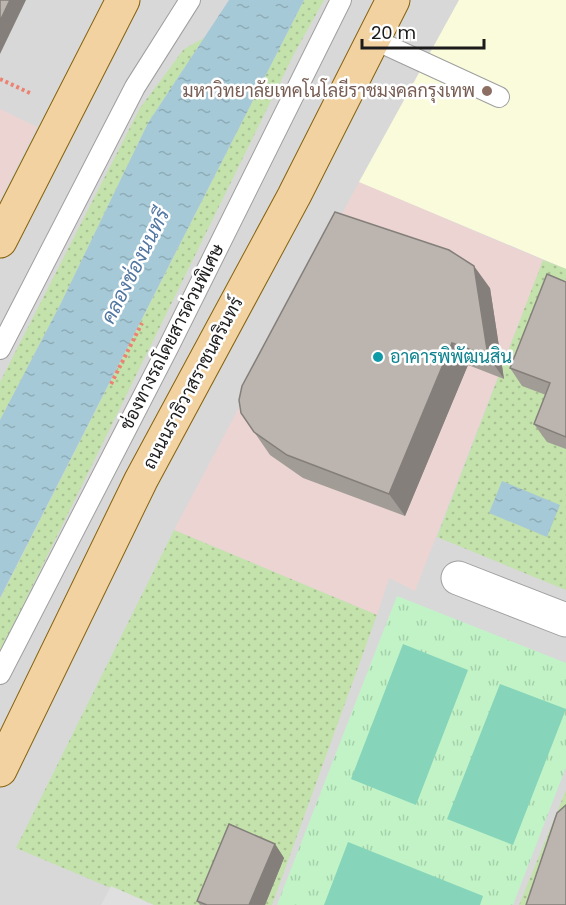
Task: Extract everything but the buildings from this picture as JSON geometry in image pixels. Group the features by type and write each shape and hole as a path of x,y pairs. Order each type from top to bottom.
{"main road":[{"path":"0,241 123,0"},
{"name":"ถนนนราธิวาสราชนครินทร์","path":"0,770 141,480 294,196 393,0"}],"street":[{"path":"458,578 566,620"}],"lane":[{"path":"0,349 135,87 190,0"},
{"name":"ช่องทางรถโดยสารด่วนพิเศษ","path":"0,674 169,346 341,0"},
{"path":"373,39 499,97"}],"shaded area":[{"path":"0,0 566,0 566,905 0,905"},
{"name":"มหาวิทยาลัยเทคโนโลยีราชมงคลกรุงเทพ","path":"459,0 566,0 566,269 359,182"},
{"path":"0,109 37,127 0,200"},
{"path":"359,182 543,260 415,591 389,578 377,615 174,530"},
{"path":"111,886 154,905 101,905"}],"green space":[{"path":"304,0 324,0 294,54 0,652 0,599"},
{"path":"204,38 148,123 61,303 0,420 0,382 140,108 184,49"},
{"path":"543,260 566,269 566,590 437,537"},
{"path":"174,530 377,615 272,905 151,905 16,848"},
{"path":"397,596 566,663 566,767 513,905 277,905"},
{"path":"403,644 468,670 416,805 351,779"},
{"path":"500,684 566,709 513,845 447,819"},
{"path":"566,790 566,905 519,905"},
{"path":"348,842 483,896 480,905 324,905"}],"water":[{"name":"คลองช่องนนทรี","path":"229,0 304,0 0,598 0,420 61,303 148,123"},
{"path":"502,481 560,505 547,537 489,513"}],"place":[{"name":"มหาวิทยาลัยเทคโนโลยีราชมงคลกรุงเทพ","path":"487,91"},
{"name":"อาคารพิพัฒนสิน","path":"378,357"}]}
